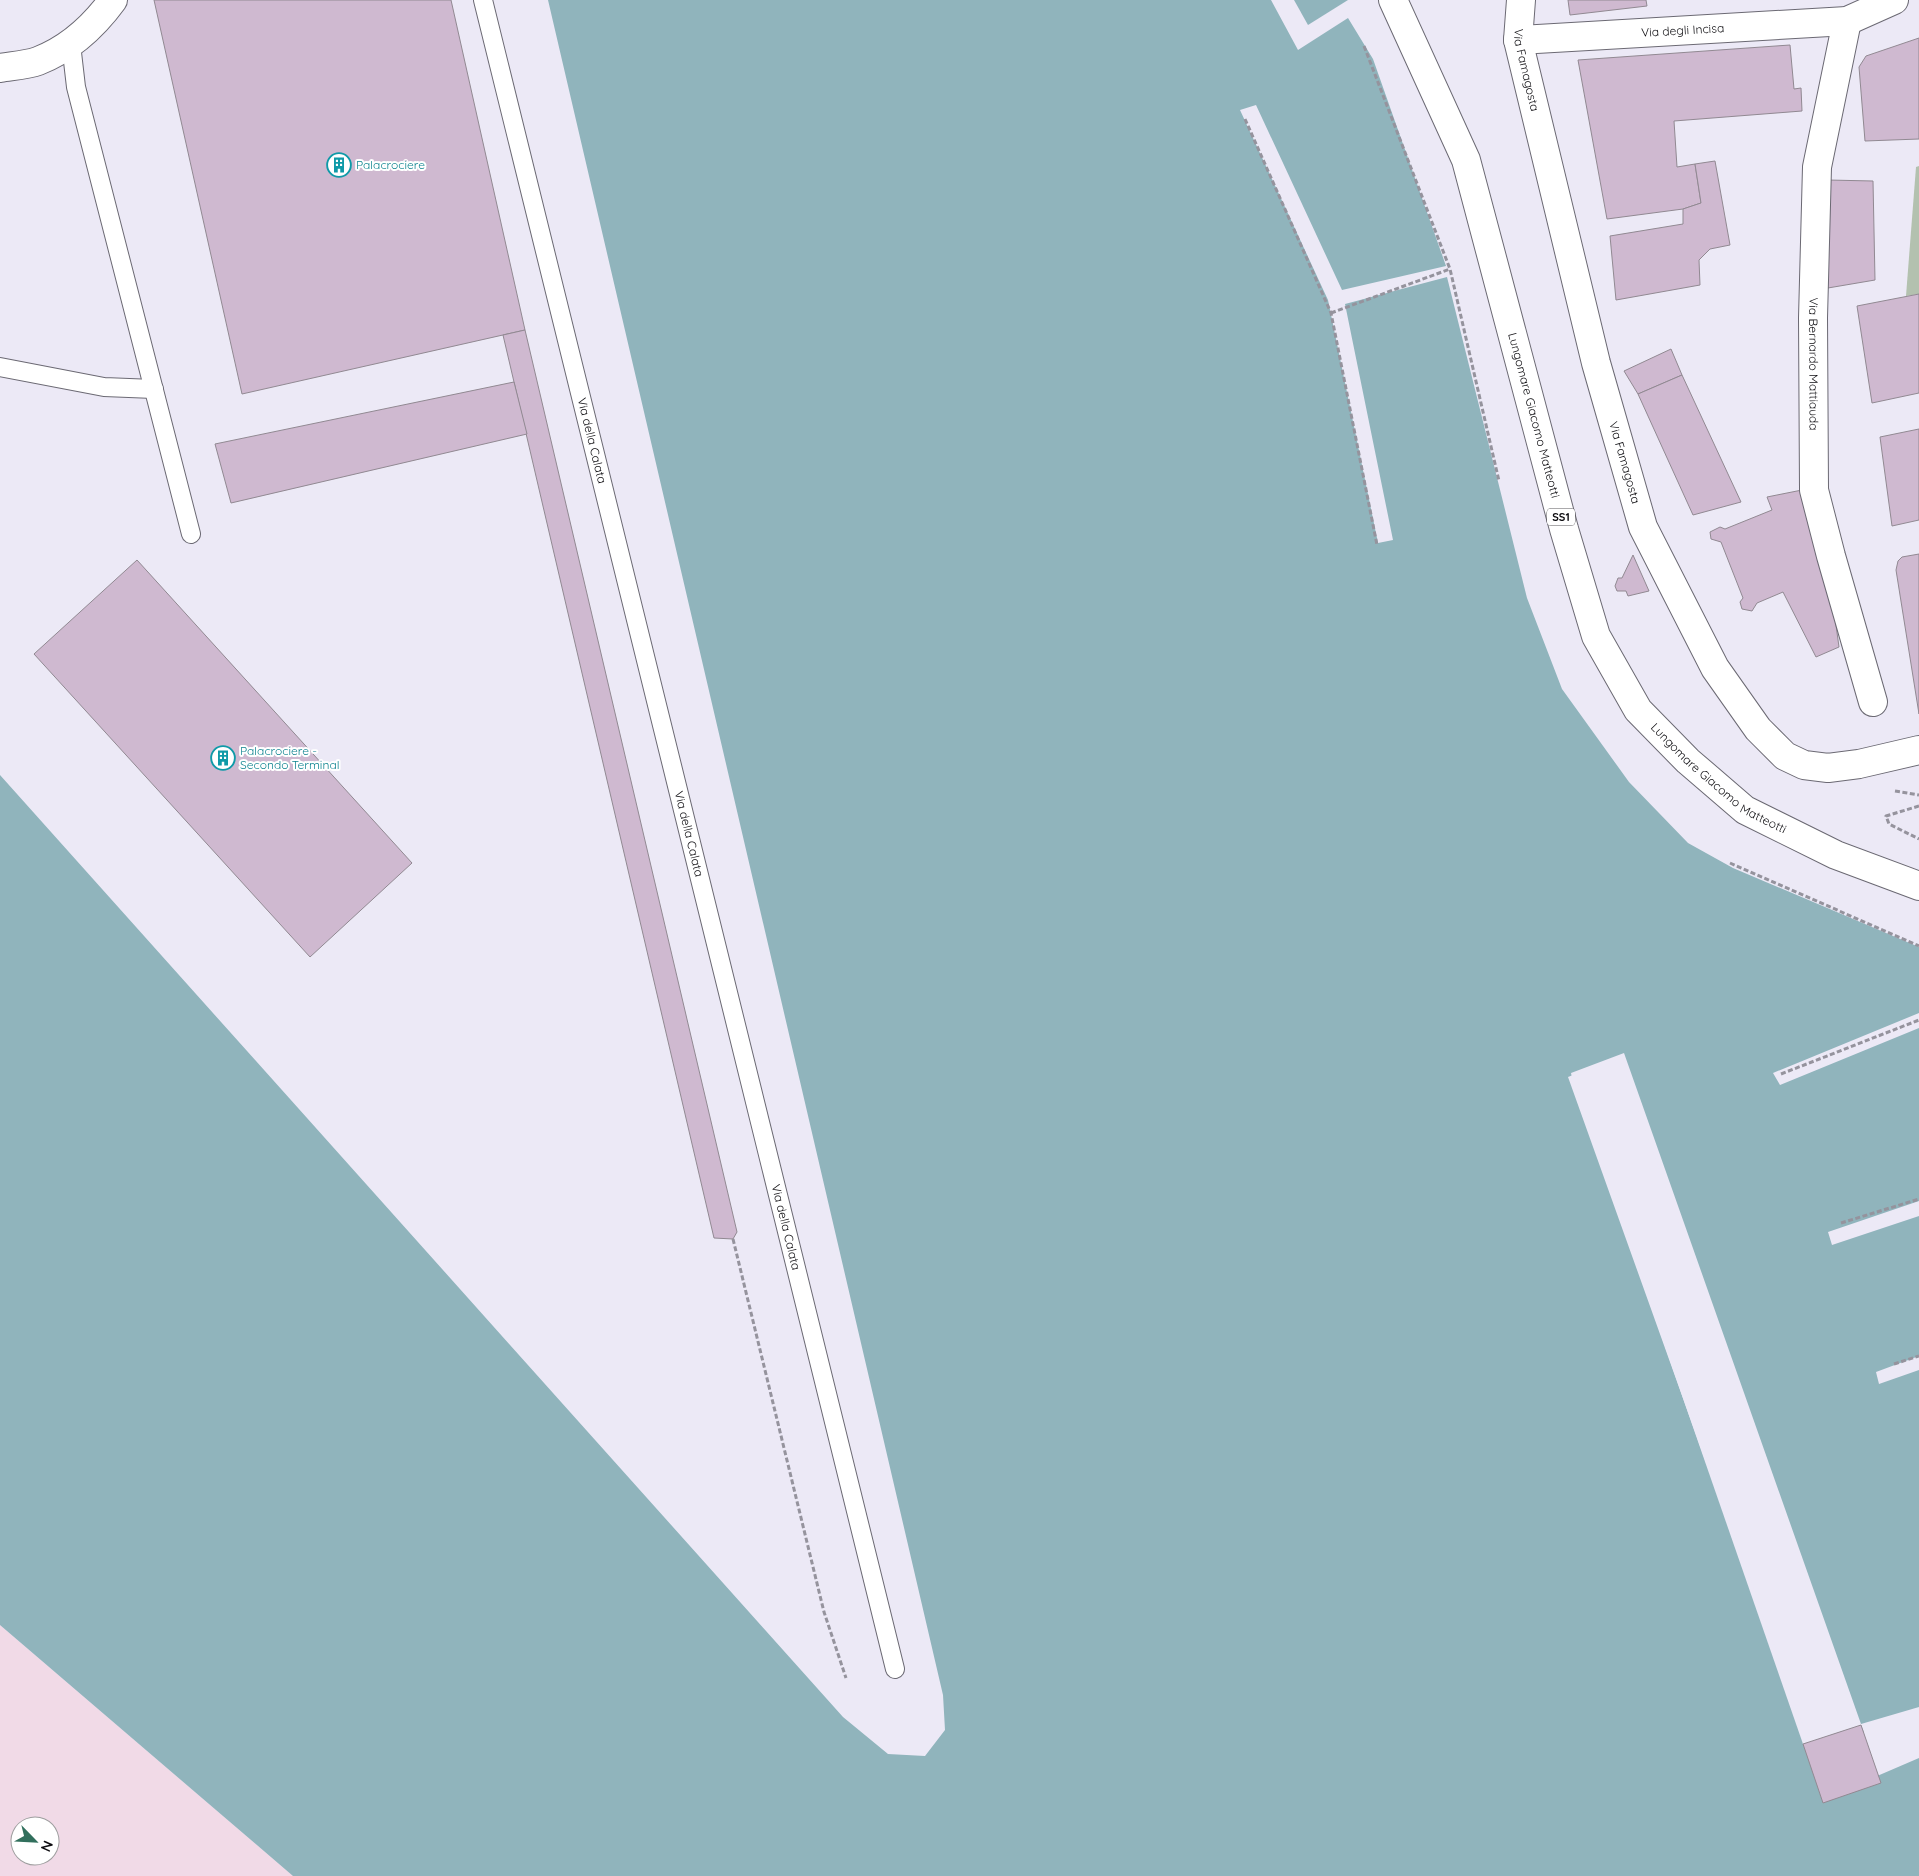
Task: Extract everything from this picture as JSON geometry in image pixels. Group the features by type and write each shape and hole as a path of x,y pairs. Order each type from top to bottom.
{"street":[{"path":"0,68 37,62 71,44 113,0"},
{"name":"Lungomare Giacomo Matteotti","path":"1393,0 1466,160 1564,529 1596,636 1638,710 1688,761 1745,810 1836,855 1919,886"},
{"name":"Via Famagosta","path":"1521,0 1518,40 1596,363 1643,527 1715,668 1758,729 1785,756 1804,765 1828,768 1859,764 1919,750"},
{"path":"1847,21 1894,0"},
{"name":"Via degli Incisa","path":"1518,40 1847,21"},
{"name":"Via Bernardo Mattiauda","path":"1847,21 1817,167 1813,318 1814,490 1873,702"}],"lane":[{"name":"Via della Calata","path":"483,0 895,1669"},
{"path":"71,44 76,87 191,534"},
{"path":"0,367 104,387 154,389"}],"path":[{"path":"1364,46 1450,269 1499,481"},
{"path":"1245,118 1331,313 1377,545"},
{"path":"1331,313 1450,269"},
{"path":"1919,806 1886,816 1889,824 1919,839"},
{"path":"1730,863 1919,946"},
{"path":"1781,1074 1919,1020"},
{"path":"1842,1223 1919,1199"},
{"path":"733,1239 824,1612 846,1678"},
{"path":"1894,1364 1919,1356"}],"shaded area":[{"path":"0,1625 293,1876 0,1876"}],"green space":[{"path":"1919,166 1919,294 1906,296 1916,167"}],"water":[{"path":"548,0 1271,0 1298,50 1348,18 1373,59 1446,266 1342,290 1256,105 1240,110 1328,300 1378,543 1393,540 1345,304 1447,277 1527,598 1562,689 1629,782 1688,843 1733,868 1919,947 1919,1013 1773,1073 1780,1085 1919,1028 1919,1201 1828,1232 1832,1245 1919,1216 1919,1356 1876,1372 1879,1384 1919,1370 1919,1708 1862,1733 1622,1056 1568,1077 1826,1798 1919,1758 1919,1876 293,1876 0,1625 0,775 843,1717 888,1754 925,1756 945,1730 943,1695"},
{"path":"1294,0 1348,0 1308,25"}],"pier":[{"path":"1624,1053 1861,1724 1919,1707 1919,1711 1865,1735 1861,1725 1857,1726 1620,1059 1572,1078 1571,1073"},
{"path":"1601,1162 1809,1742 1803,1744"}],"building":[{"name":"Palacrociere","path":"154,0 451,0 525,330 242,394"},
{"path":"1568,0 1646,0 1647,6 1570,15"},
{"path":"1919,38 1919,139 1865,141 1859,67 1866,56"},
{"path":"1790,45 1794,89 1801,88 1802,111 1674,121 1677,167 1695,164 1701,203 1683,209 1607,219 1578,60"},
{"path":"1715,161 1730,245 1710,249 1699,260 1700,285 1616,300 1610,236 1683,224 1683,209 1701,203 1695,164"},
{"path":"1828,180 1873,181 1875,280 1822,289"},
{"path":"1919,294 1919,393 1872,403 1857,306"},
{"path":"525,330 737,1232 733,1239 714,1238 503,335"},
{"path":"1671,349 1682,375 1638,394 1624,371"},
{"path":"1682,375 1741,502 1693,515 1638,394"},
{"path":"514,382 527,434 231,503 215,444"},
{"path":"1919,429 1919,520 1892,526 1880,437"},
{"path":"1802,490 1828,567 1839,647 1816,657 1783,592 1757,603 1752,611 1742,609 1740,602 1743,598 1721,542 1711,539 1710,532 1720,527 1725,529 1772,510 1767,497"},
{"path":"1919,554 1919,714 1896,570 1898,561 1902,557"},
{"path":"1633,555 1649,591 1628,596 1626,591 1617,591 1615,586 1618,578 1622,578"},
{"name":"Palacrociere - Secondo Terminal","path":"137,560 412,863 310,957 34,654"},
{"path":"1861,1725 1881,1783 1823,1803 1803,1744"}],"place":[{"name":"Palacrociere","path":"339,165"},
{"name":"Palacrociere - Secondo Terminal","path":"223,758"}]}
